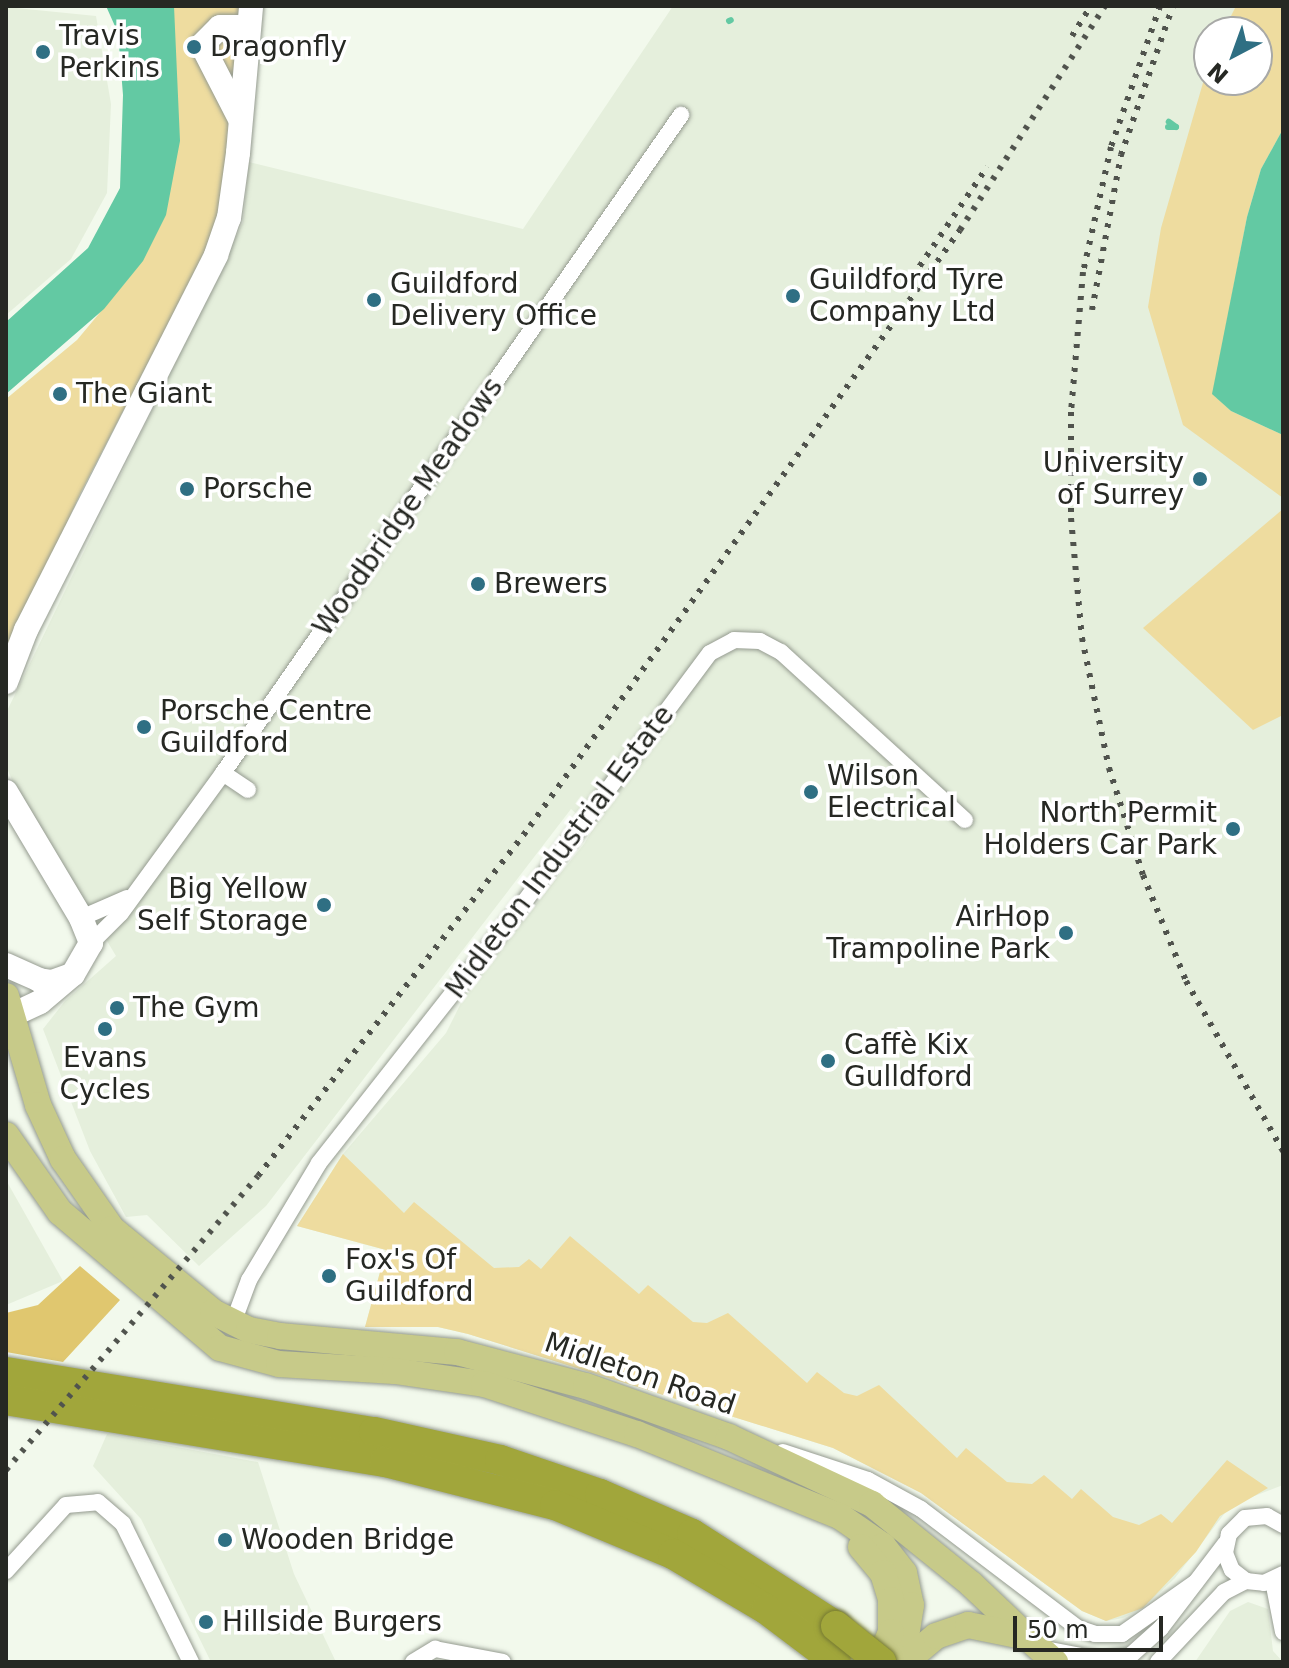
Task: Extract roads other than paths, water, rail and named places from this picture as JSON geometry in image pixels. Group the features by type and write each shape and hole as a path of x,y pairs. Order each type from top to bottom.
{"highway":[{"path":"6,1372 374,1432 500,1460 610,1498 692,1534 831,1646"},
{"path":"6,1400 306,1449 463,1480 594,1519 709,1574 831,1646 879,1662"}],"main road":[{"path":"8,1009 38,1105 63,1159 147,1274"},
{"path":"6,1135 60,1212 177,1299"},
{"name":"Midleton Road","path":"177,1299 233,1323 303,1339 457,1352 586,1386 729,1437 872,1504 971,1584 1042,1649"},
{"name":"Midleton Road","path":"177,1299 207,1340 249,1358 484,1384 637,1434 852,1523 898,1563 911,1605 904,1662"},
{"path":"797,1500 858,1544 883,1573 892,1625 879,1662"},
{"path":"904,1662 936,1636 968,1625 1042,1649"}],"street":[{"path":"6,682 26,630 216,255 229,218 241,120 249,17 220,27 202,45 241,120"},
{"name":"Woodbridge Meadows","path":"8,1009 40,1002 73,974 91,943 103,937 223,773 681,115"},
{"name":"Midleton Industrial Estate","path":"233,1323 249,1280 319,1163 525,901 710,653 734,640 760,641 781,652 965,820"},
{"path":"223,773 248,790"},
{"path":"6,792 81,918 91,943"},
{"name":"Woodbridge Meadows","path":"81,918 132,895"},
{"path":"6,965 52,982 73,974"},
{"path":"729,1437 868,1480 921,1509 1078,1628 1095,1634 1122,1634 1196,1582"},
{"path":"6,1571 66,1505 86,1500 108,1507 123,1524 191,1662"},
{"path":"1042,1649 1101,1660 1131,1655 1161,1628 1245,1518 1267,1516 1283,1525"},
{"path":"1225,1544 1232,1570 1246,1581"},
{"path":"1158,1662 1224,1592 1246,1581 1278,1578 1283,1632"},
{"path":"413,1662 435,1649 503,1662"}],"waterway":[{"path":"1168,127 1176,127 1169,122"}],"railway":[{"path":"1072,36 1091,6"},
{"path":"6,1470 258,1176 530,826 960,230 1105,6"},
{"path":"1160,6 1111,147 1083,272 1071,412 1071,518 1082,638 1109,768 1143,875 1186,981 1283,1151"},
{"path":"1092,310 1121,155 1173,6"},
{"path":"913,276 987,167"}],"place":[{"name":"Dragonfly","path":"194,47"},
{"name":"Travis Perkins","path":"43,52"},
{"name":"Guildford Tyre Company Ltd","path":"793,296"},
{"name":"Guildford Delivery Office","path":"374,300"},
{"name":"The Giant","path":"60,394"},
{"name":"University of Surrey","path":"1200,479"},
{"name":"Porsche","path":"187,489"},
{"name":"Brewers","path":"478,584"},
{"name":"Porsche Centre Guildford","path":"144,727"},
{"name":"Wilson Electrical","path":"811,792"},
{"name":"North Permit Holders Car Park","path":"1233,829"},
{"name":"Big Yellow Self Storage","path":"324,905"},
{"name":"AirHop Trampoline Park","path":"1066,933"},
{"name":"The Gym","path":"117,1008"},
{"name":"Evans Cycles","path":"105,1029"},
{"name":"Caffè Kix Gulldford","path":"828,1061"},
{"name":"Fox's Of Guildford","path":"329,1276"},
{"name":"Wooden Bridge","path":"225,1540"},
{"name":"Hillside Burgers","path":"206,1622"}]}
